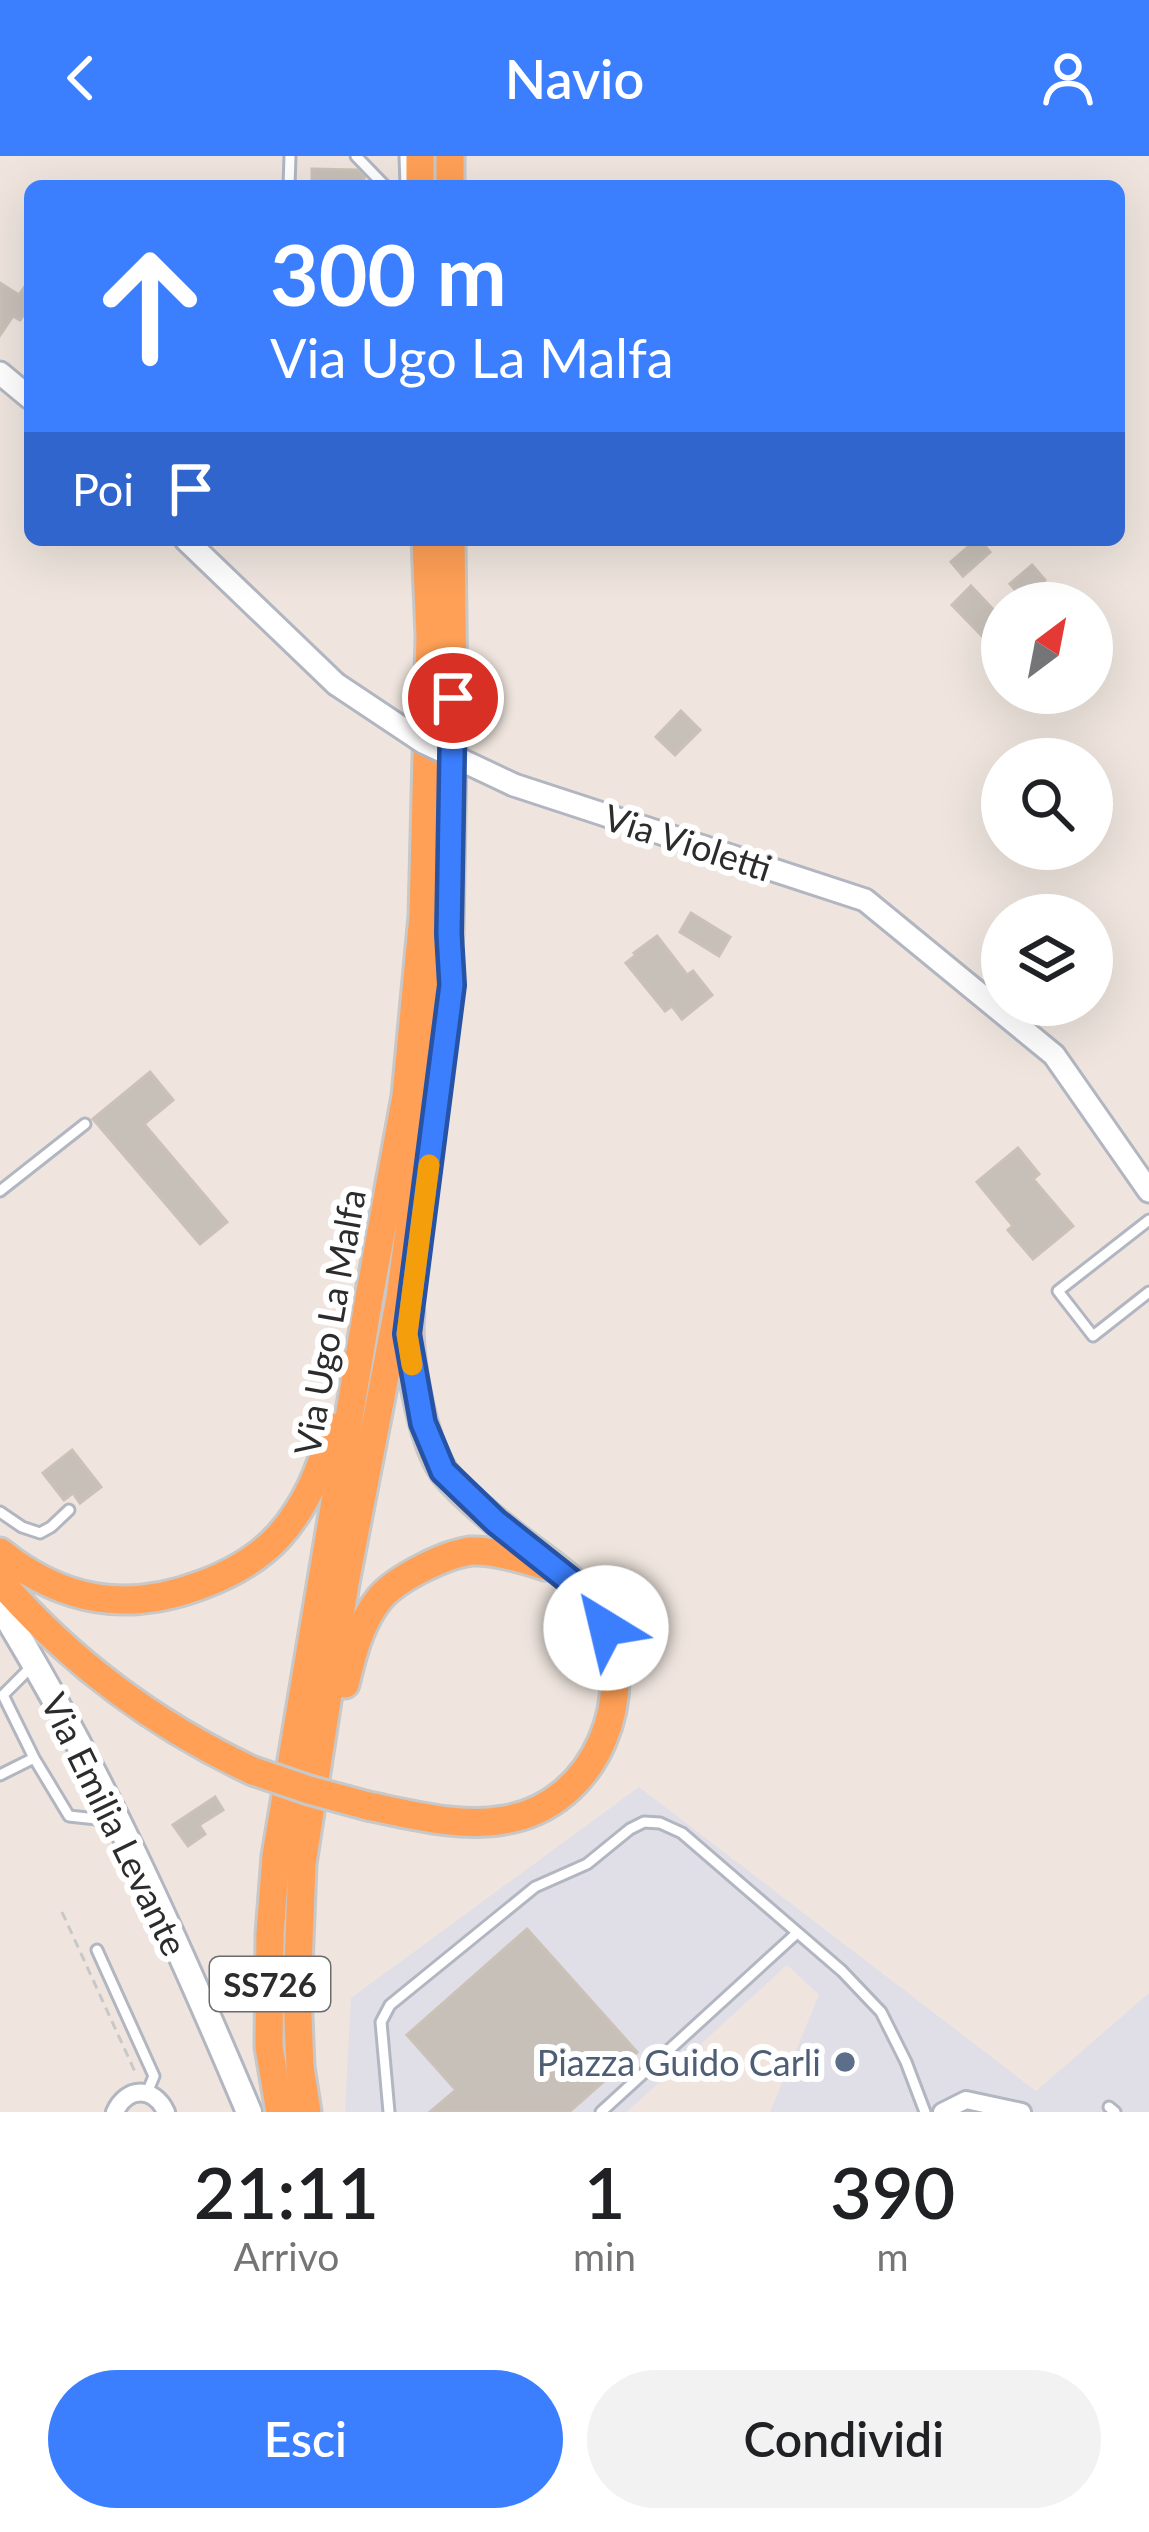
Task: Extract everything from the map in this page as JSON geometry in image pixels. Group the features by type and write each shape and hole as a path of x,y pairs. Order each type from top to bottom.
{"highway":[{"name":"Via Ugo La Malfa","path":"280,2112 269,2047 276,1856 406,1096 423,916 430,636 426,546"},
{"name":"Via Ugo La Malfa","path":"307,2112 297,1992 302,1864 345,1583 400,1298 449,934 451,546"},
{"path":"0,1581 54,1640 107,1684 189,1738 253,1771 368,1806 482,1822 520,1817 540,1808 588,1766 612,1714 613,1648 595,1607 578,1587 496,1522 443,1471 423,1423 407,1334 452,985 449,934"},
{"path":"0,1552 42,1579 76,1593 140,1602 218,1579 254,1560 282,1534 306,1497 326,1451 353,1321 369,1298"},
{"path":"302,1864 355,1645 380,1598 416,1570 471,1551 514,1557 560,1572"}],"main road":[{"name":"Via Emilia Levante","path":"0,1606 77,1736 249,2112"}],"street":[{"path":"0,373 24,393"},
{"name":"Via Violetti","path":"192,546 336,684 423,742 514,785 865,900 1054,1055 1149,1191"},
{"path":"115,2112 124,2098 139,2092 161,2102 166,2112"},
{"path":"942,2112 966,2100 1022,2112"}],"lane":[{"path":"356,156 378,180"},
{"path":"0,1191 86,1124"},
{"path":"1149,1220 1058,1291 1094,1336 1149,1292"},
{"path":"0,1512 22,1528 40,1533 69,1510"},
{"path":"35,1663 4,1695 34,1758 69,1816 118,1821"},
{"path":"0,1775 34,1758"},
{"path":"388,2112 382,2022 390,2005 535,1886 587,1864 644,1822 682,1833 842,1971 880,2012 925,2112"},
{"path":"601,2112 797,1933"},
{"path":"97,1950 154,2076 147,2092"}],"shaded area":[{"path":"639,1787 1036,2091 1149,1993 1149,2112 770,2112 819,1995 787,1965 627,2112 345,2112 351,1998"}],"building":[{"path":"312,169 357,170 364,177 364,180 312,180"},
{"path":"0,283 19,295 24,288 24,314 20,320 13,316 0,335"},
{"path":"969,546 985,546 990,552 963,576 951,562"},
{"path":"1032,565 1045,580 1043,582 1012,582"},
{"path":"971,586 981,597 981,635 952,605"},
{"path":"681,711 700,730 675,755 656,737"},
{"path":"691,913 730,937 719,956 680,932"},
{"path":"657,936 687,975 693,971 712,995 682,1019 672,1006 665,1011 626,963"},
{"path":"150,1072 173,1100 144,1124 227,1222 200,1244 93,1119"},
{"path":"1018,1148 1039,1174 1033,1179 1073,1226 1033,1259 977,1182"},
{"path":"72,1450 101,1487 80,1503 73,1493 64,1500 43,1473"},
{"path":"215,1797 223,1810 199,1825 205,1834 188,1846 173,1825"},
{"path":"527,1929 637,2052 569,2112 430,2112 456,2090 407,2035"}],"slow traffic":[{"path":"412,1365 407,1334 429,1165"}],"place":[{"name":"Piazza Guido Carli","path":"845,2062"}],"route":[{"path":"453,698 452,985 407,1334 423,1423 443,1471 496,1522 578,1587 606,1628"}]}
